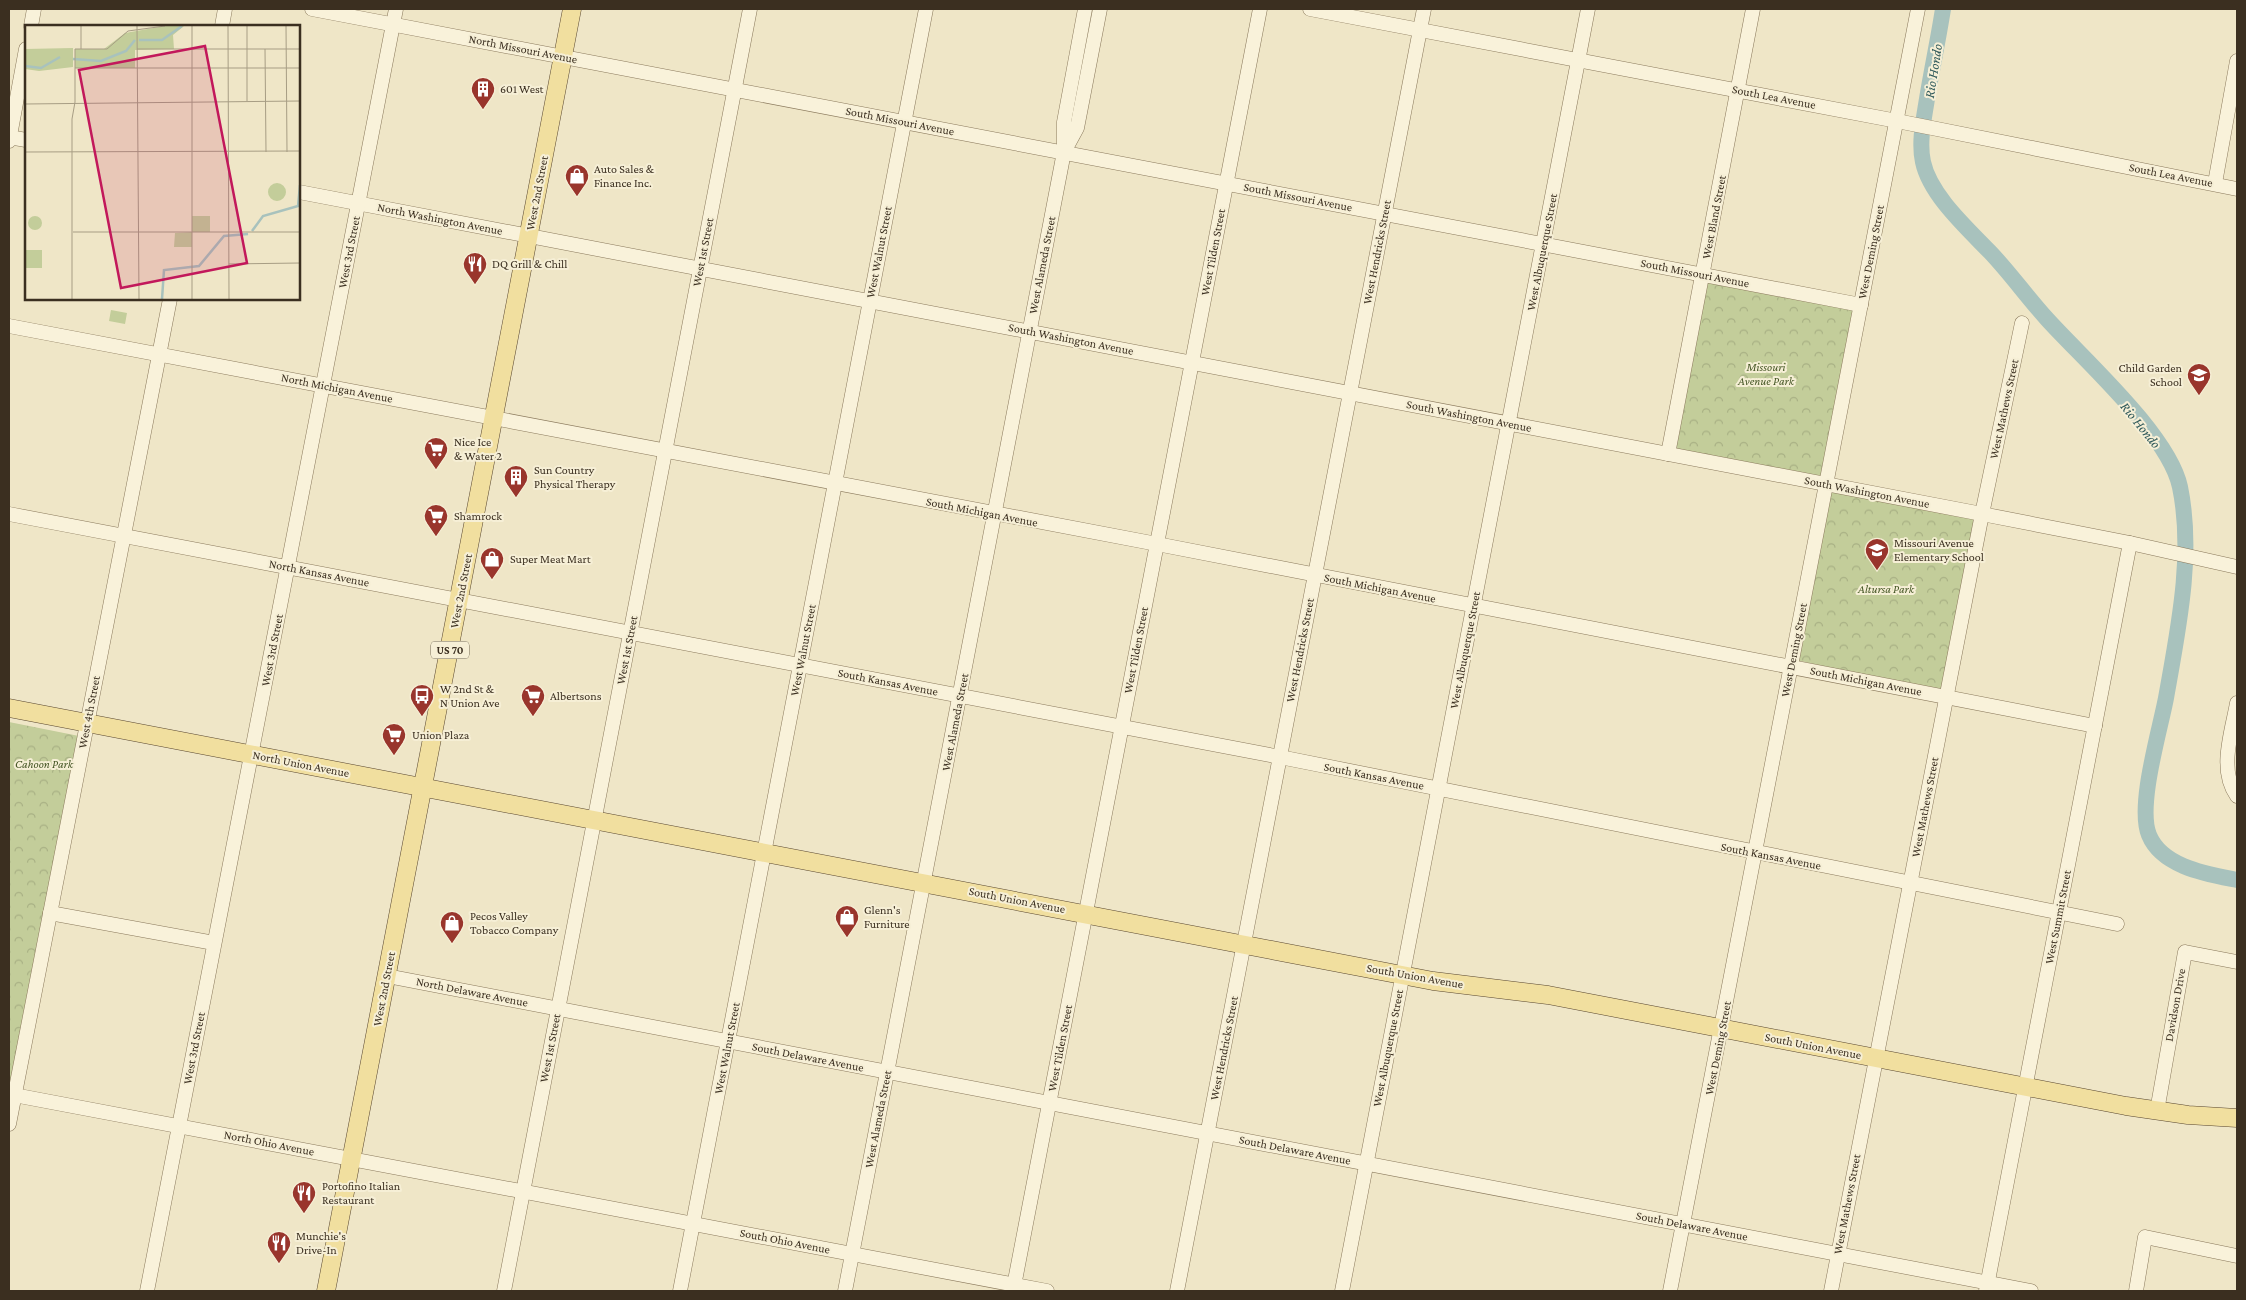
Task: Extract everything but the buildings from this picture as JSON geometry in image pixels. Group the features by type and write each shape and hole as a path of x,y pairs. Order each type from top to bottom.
{"main road":[{"name":"West 2nd Street","path":"326,1291 572,9"},
{"name":"North Union Avenue","path":"9,708 594,819"},
{"name":"South Union Avenue","path":"594,819 1402,975 1452,984 1534,993 2157,1111 2237,1118"}],"street":[{"path":"31,25 34,9"},
{"path":"222,25 225,9"},
{"name":"North Missouri Avenue","path":"312,9 734,89"},
{"name":"West 3rd Street","path":"147,1291 396,9"},
{"name":"West 1st Street","path":"504,1291 750,9"},
{"name":"West Walnut Street","path":"680,1291 926,9"},
{"name":"West Alameda Street","path":"845,1291 1064,152 1064,122 1085,9"},
{"name":"West Alameda Street","path":"1064,152 1077,128 1100,9"},
{"name":"West Tilden Street","path":"1013,1288 1260,9"},
{"name":"South Lea Avenue","path":"1310,9 1738,90 2237,189"},
{"name":"West Hendricks Street","path":"1177,1291 1424,9"},
{"name":"West Albuquerque Street","path":"1342,1291 1588,9"},
{"name":"West Bland Street","path":"1668,454 1753,9"},
{"name":"West Deming Street","path":"1670,1291 1918,9"},
{"path":"25,54 9,138 25,140"},
{"path":"2214,183 2237,61"},
{"name":"South Missouri Avenue","path":"734,89 1861,305"},
{"name":"North Washington Avenue","path":"300,192 700,268"},
{"name":"South Washington Avenue","path":"700,268 1982,514 2130,543 2237,567"},
{"name":"West 4th Street","path":"9,1124 170,300"},
{"name":"West Mathews Street","path":"1830,1291 1982,514 2022,323"},
{"name":"North Michigan Avenue","path":"9,326 665,451"},
{"name":"South Michigan Avenue","path":"665,451 1157,544 2095,726"},
{"name":"North Kansas Avenue","path":"9,514 630,632"},
{"name":"West Summit Street","path":"1987,1287 2130,543"},
{"name":"South Kansas Avenue","path":"630,632 1438,789 2116,924"},
{"path":"2237,703 2227,768 2230,784 2237,796"},
{"path":"50,913 214,943"},
{"name":"Davidson Drive","path":"2157,1111 2184,952 2237,962"},
{"name":"North Delaware Avenue","path":"387,976 558,1009"},
{"name":"South Delaware Avenue","path":"558,1009 1838,1254 1987,1287 2031,1291"},
{"name":"North Ohio Avenue","path":"14,1095 523,1191"},
{"name":"South Ohio Avenue","path":"523,1191 852,1254 1013,1288 1047,1291"},
{"path":"2136,1291 2145,1237 2237,1256"}],"green space":[{"name":"Missouri Avenue Park","path":"1703,274 1861,305 1826,484 1668,454"},
{"path":"111,310 127,313 125,324 109,321"},
{"name":"Altursa Park","path":"1829,489 1976,517 1942,695 1801,661 1795,667"},
{"name":"Cahoon Park","path":"9,722 84,737 9,1124"}],"waterway":[{"name":"Rio Hondo","path":"1943,9 1928,93 1921,148 1923,162 1933,187 1950,210 1997,260 2047,319 2143,422 2173,467 2180,487 2185,539 2183,592 2166,698 2151,768 2146,822 2149,835 2155,846 2164,855 2199,872 2237,880"}],"place":[{"name":"601 West","path":"483,110"},
{"name":"Auto Sales & Finance Inc.","path":"577,197"},
{"name":"DQ Grill & Chill","path":"475,285"},
{"name":"Child Garden School","path":"2199,396"},
{"name":"Nice Ice & Water 2","path":"436,470"},
{"name":"Sun Country Physical Therapy","path":"516,498"},
{"name":"Shamrock","path":"436,537"},
{"name":"Missouri Avenue Elementary School","path":"1877,571"},
{"name":"Super Meat Mart","path":"492,580"},
{"name":"W 2nd St & N Union Ave","path":"422,717"},
{"name":"Albertsons","path":"533,717"},
{"name":"Union Plaza","path":"394,756"},
{"name":"Glenn's Furniture","path":"847,938"},
{"name":"Pecos Valley Tobacco Company","path":"452,944"},
{"name":"Portofino Italian Restaurant","path":"304,1214"},
{"name":"Munchie's Drive-In","path":"279,1264"}]}
